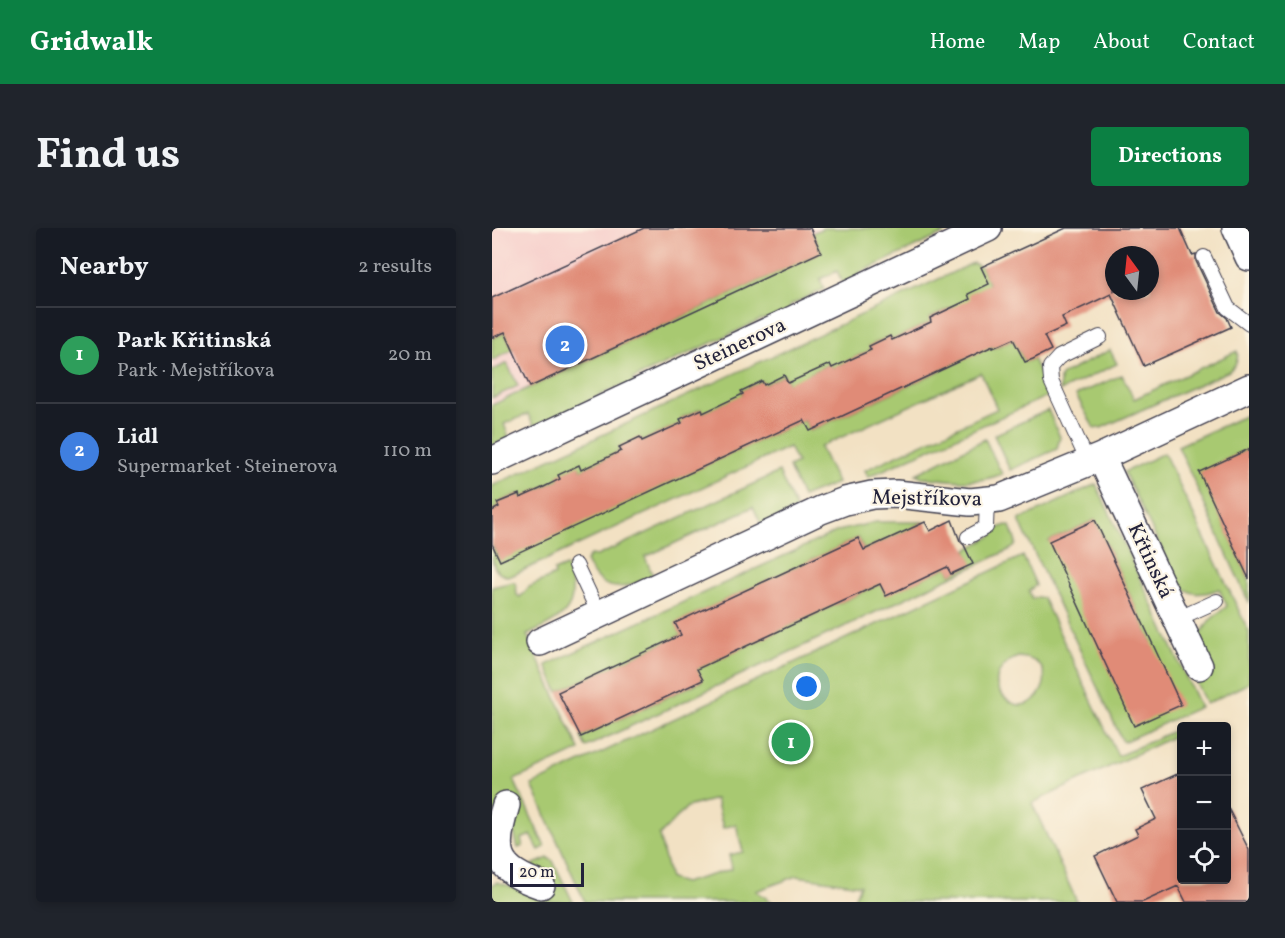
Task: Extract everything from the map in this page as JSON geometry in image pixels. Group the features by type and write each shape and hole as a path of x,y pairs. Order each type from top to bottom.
{"street":[{"name":"Steinerova","path":"492,461 988,228"},
{"path":"1236,228 1249,257"},
{"name":"Mejstříkova","path":"540,642 821,510 845,501 872,495 896,494 948,500 987,500 1010,495 1249,388"},
{"name":"Křtinská","path":"1094,459 1199,666"},
{"path":"506,805 496,833 495,854 510,871 540,885"}],"lane":[{"path":"1204,257 1228,308 1249,324"},
{"path":"1094,459 1051,381 1050,367 1059,357 1100,337"},
{"path":"968,537 986,527 987,500"},
{"path":"576,565 599,614"},
{"path":"1177,619 1217,601"}],"shaded area":[{"path":"492,228 906,228 492,417"}],"green space":[{"path":"823,228 952,228 859,273 863,280 845,288 837,271 820,279 824,289 789,306 792,314 761,320 633,379 636,386 620,386 534,426 528,414 504,424 509,438 492,446 492,405 821,252 812,233"},
{"path":"973,263 981,267 989,284 973,303 950,308 930,318 931,322 892,340 890,336 869,346 871,350 832,368 829,364 790,387 784,375 764,385 762,381 741,391 743,395 703,413 701,409 681,418 682,423 642,441 640,438 619,447 621,451 581,470 579,466 558,475 560,479 521,498 518,494 498,503 499,507 492,511 492,486"},
{"path":"505,333 513,349 492,361 492,338"},
{"path":"1013,339 1025,362 1033,359 1050,395 868,477 865,470 997,409 981,373 820,447 837,483 802,497 789,467 797,463 789,447 511,576 500,574 494,566 492,544 500,560 804,420 810,431 993,346 994,348"},
{"path":"1110,350 1117,364 1060,391 1060,378 1063,374"},
{"path":"1237,351 1236,362 1229,371 1101,428 1094,428 1076,395 1122,375 1134,399"},
{"path":"507,363 518,386 492,398 492,371"},
{"path":"1048,410 1060,437 1057,449 1010,470 994,435"},
{"path":"1249,414 1249,449 1200,472 1249,579 1249,603 1178,446"},
{"path":"985,439 1002,474 982,480 962,481 922,477 916,474"},
{"path":"1164,453 1249,632 1249,683 1206,704 1192,674 1199,637 1209,621 1227,606 1219,589 1197,594 1187,591 1178,583 1124,472"},
{"path":"779,472 796,509 762,526 753,507 645,557 653,576 623,586 607,585 599,580 592,573 586,561 590,555 597,556"},
{"path":"1096,484 1200,707 1123,742 1019,520","holes":["1095,520 1152,643 1049,541"]},
{"path":"876,522 925,522 864,550 858,538 676,623 681,635 558,692 546,665 838,531"},
{"path":"1010,526 1016,542 1011,549 586,747 581,737 702,681 697,669 880,584 886,595 947,567 951,574 972,564 966,550 992,536 999,528"},
{"path":"1023,556 1036,585 1029,591 1032,599 1043,598 1118,756 1177,729 1177,735 1032,803 1077,902 853,902 860,885 797,876 756,891 772,902 585,902 532,785","holes":["1018,657 1034,661 1042,669 1044,679 1042,690 1035,699 1025,704 1014,704 999,690 997,684 999,673 1002,668","716,799 723,828 736,824 743,852 729,855 732,869 684,883 670,879 659,836 687,807"]},
{"path":"566,566 571,580 571,602 559,617 527,635 580,750 514,780 545,847 539,850 531,835 521,839 523,846 518,848 513,828 492,808 492,587 513,582 516,584 517,595 520,597 529,587 555,575 554,571"},
{"path":"548,858 553,861 573,902 492,902 492,885 497,882 541,896 539,871 532,865"}],"building":[{"path":"644,228 810,228 821,252 530,387 505,332 492,338 492,298"},
{"path":"1066,228 1180,228 1192,255 1196,254 1196,261 1220,312 1227,318 1231,327 1144,366 1114,300 1159,300 1159,246 1105,246 1105,297 1062,317 1066,326 1044,336 1051,350 1025,362 1013,339 993,348 993,346 810,431 804,420 500,561 492,544 492,511 499,507 497,503 519,494 520,498 540,489 560,479 558,475 579,465 581,470 621,451 619,447 640,437 642,441 682,423 680,419 702,409 703,413 743,394 741,391 762,381 764,385 784,375 788,383 830,364 832,368 871,350 869,346 890,336 892,340 931,322 930,318 970,299 968,294 989,284 981,267"},
{"path":"1249,449 1249,579 1199,472"},
{"path":"952,520 960,541 973,564 951,574 947,567 886,596 880,584 697,669 703,680 581,737 558,692 681,635 675,623 858,538 864,550 925,522 930,531"},
{"path":"1095,520 1181,705 1134,726 1049,541"},
{"path":"1177,774 1177,884 1231,884 1231,814 1249,850 1249,902 1186,902 1178,886 1143,902 1117,902 1095,856 1138,835 1135,829 1156,819 1142,790"}],"place":[{"name":"Lidl","path":"565,345"},
{"name":"Park Křitinská","path":"791,742"}]}
